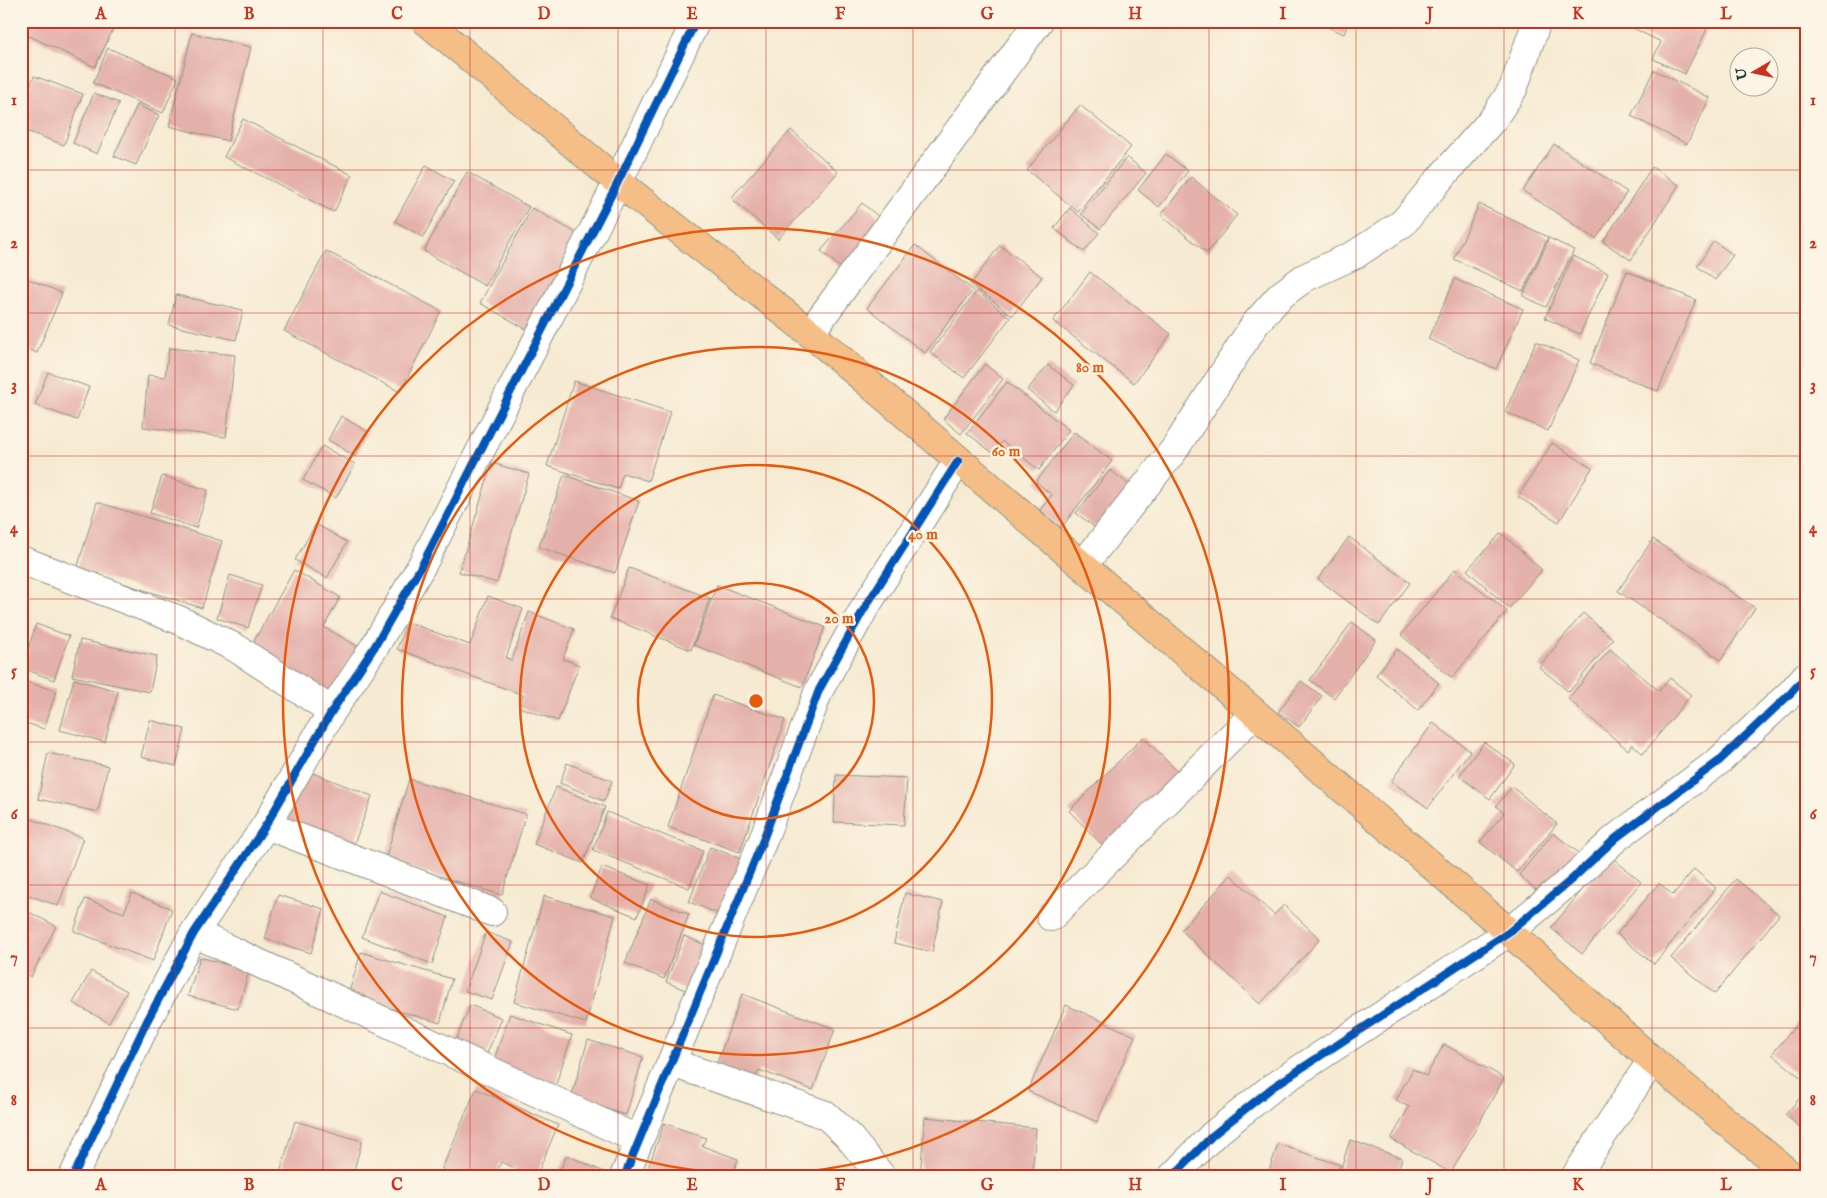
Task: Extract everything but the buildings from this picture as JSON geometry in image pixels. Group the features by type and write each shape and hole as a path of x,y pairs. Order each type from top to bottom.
{"highway":[{"path":"426,21 618,182 810,334 1083,565 1509,932 1652,1060 1792,1177"}],"street":[{"path":"73,1177 147,1020 194,932 266,825 332,710 374,646 423,562 618,182 696,21"},
{"path":"810,334 1039,21"},
{"path":"1083,565 1174,450 1255,324 1280,296 1304,278 1356,254 1403,223 1438,180 1494,120 1513,89 1537,21"},
{"path":"624,1177 763,840 818,690 864,609 958,461"},
{"path":"21,560 179,620 236,648 332,710"},
{"path":"1172,1177 1213,1135 1273,1087 1509,932 1571,880 1616,838 1720,761 1790,694 1806,676"},
{"path":"1051,917 1255,713"},
{"path":"266,825 492,912"},
{"path":"194,932 639,1140"},
{"path":"1575,1177 1652,1060"},
{"path":"672,1063 826,1115 849,1137 882,1177"}],"cycle path":[{"path":"73,1177 147,1021 194,933 266,825 332,711 375,646 423,563 618,182 696,21"},
{"path":"624,1177 763,840 819,690 864,609 958,461"},
{"path":"1172,1177 1213,1135 1273,1087 1509,932 1571,880 1616,838 1719,761 1790,694 1806,676"}]}
